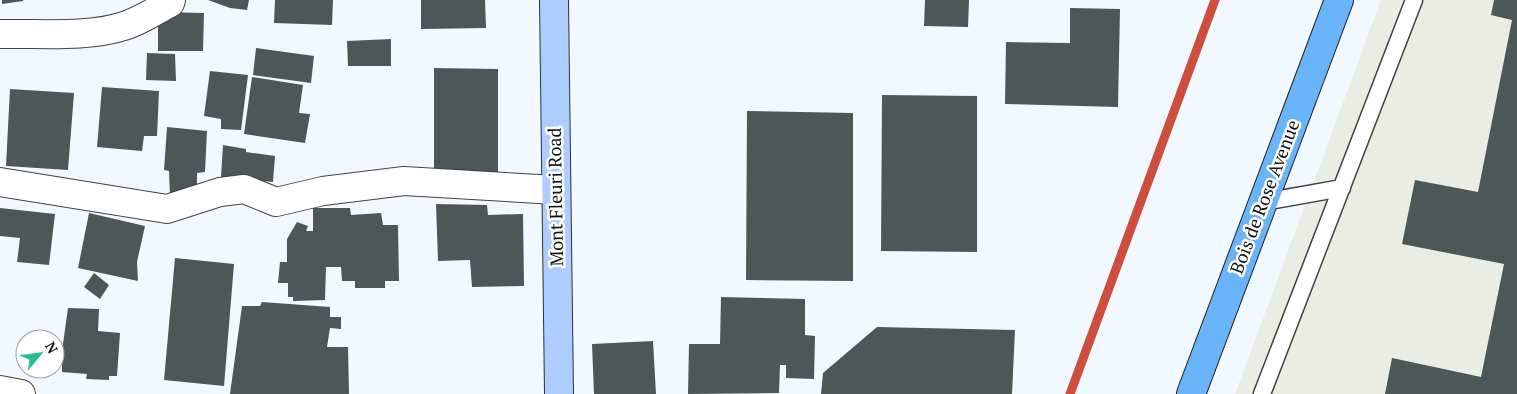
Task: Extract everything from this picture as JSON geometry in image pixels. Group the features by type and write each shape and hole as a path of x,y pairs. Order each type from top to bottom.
{"main road":[{"name":"Mont Fleuri Road","path":"554,0 559,394"},
{"name":"Bois de Rose Avenue","path":"1191,394 1339,0"}],"street":[{"path":"0,34 95,32 125,26 170,3 171,0"},
{"path":"0,182 168,209 220,192 244,189 276,202 323,191 404,182 556,190"},
{"path":"0,390 22,394"}],"lane":[{"path":"1262,394 1414,0"},
{"path":"1262,202 1342,188"}],"shaded area":[{"path":"1381,0 1517,0 1517,394 1235,394"}],"building":[{"path":"2,0 23,0 23,1 2,4"},
{"path":"208,0 249,0 247,10 230,8"},
{"path":"275,0 333,0 332,25 274,23"},
{"path":"421,0 485,0 486,28 421,29"},
{"path":"925,0 969,0 968,27 924,26"},
{"path":"1494,0 1517,0 1517,394 1385,394 1392,358 1481,377 1504,264 1402,244 1415,180 1478,192 1512,20 1491,15"},
{"path":"1070,8 1120,9 1118,107 1005,104 1006,42 1070,43"},
{"path":"158,12 204,13 203,51 158,51"},
{"path":"391,39 391,66 348,66 347,41"},
{"path":"256,48 314,56 311,83 253,75"},
{"path":"147,53 175,54 176,81 146,80"},
{"path":"434,68 498,69 498,174 434,174"},
{"path":"210,71 248,75 241,130 221,129 221,119 204,116"},
{"path":"252,77 303,85 299,113 310,114 305,143 244,134"},
{"path":"102,87 159,91 157,136 144,136 142,151 97,147"},
{"path":"10,89 74,93 68,170 6,166"},
{"path":"882,95 977,96 977,252 881,251"},
{"path":"747,111 853,113 853,281 746,280"},
{"path":"167,127 207,131 205,172 197,173 197,196 170,197 169,171 164,170"},
{"path":"223,145 246,149 246,152 275,156 273,182 221,177"},
{"path":"436,204 487,205 488,215 523,214 524,286 472,287 470,260 438,261"},
{"path":"0,208 55,214 49,265 17,262 20,238 0,236"},
{"path":"313,208 350,208 351,215 381,213 383,225 398,225 399,281 385,281 385,288 355,288 355,281 342,281 341,267 326,267 325,300 293,301 293,297 288,297 288,283 278,283 280,262 287,262 287,239 297,222 308,226 306,231 313,231"},
{"path":"89,213 145,226 137,262 138,281 78,268"},
{"path":"175,258 234,264 224,386 164,380"},
{"path":"94,273 109,285 100,299 84,287"},
{"path":"721,297 805,299 805,335 815,336 814,379 786,378 786,365 780,365 779,393 688,394 689,344 720,344"},
{"path":"262,302 330,307 330,317 341,317 341,329 330,328 327,347 348,347 349,394 230,394 242,306 260,306"},
{"path":"68,308 99,309 98,331 120,333 117,376 109,376 109,380 86,379 87,374 65,372 65,330"},
{"path":"877,327 1015,330 1012,394 821,394 823,373"},
{"path":"653,341 656,394 594,394 592,344"}],"waterway":[{"path":"1070,394 1215,0"}]}
